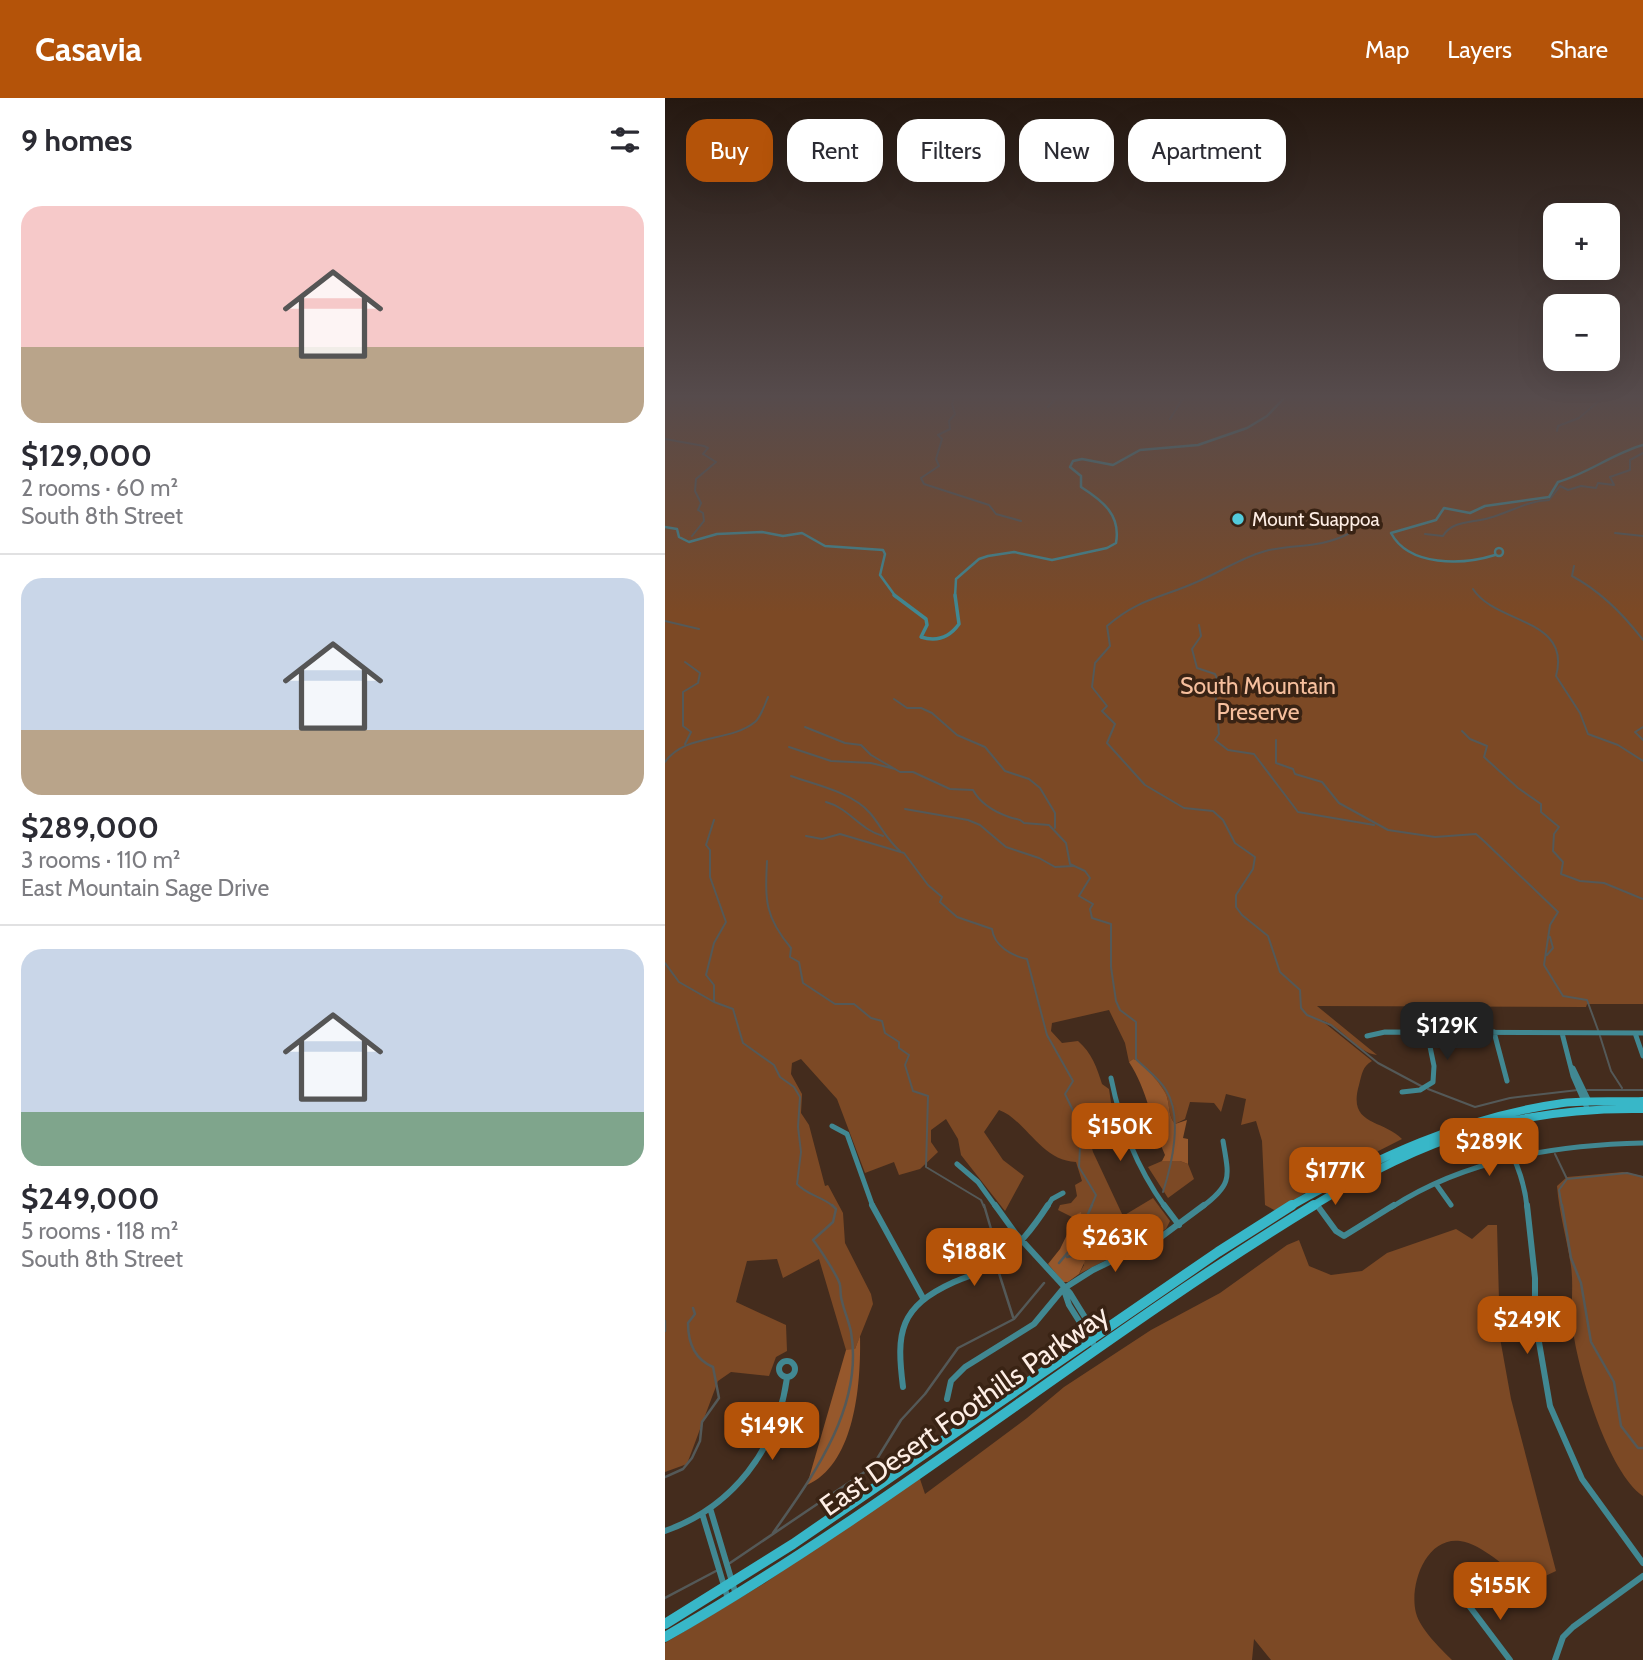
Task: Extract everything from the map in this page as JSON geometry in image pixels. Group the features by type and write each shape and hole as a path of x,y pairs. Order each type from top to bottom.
{"street":[{"path":"665,527 677,529 679,537 687,542 716,534 733,536 762,532 783,536 800,533 825,547 883,550 885,554 878,568 881,579 903,605 926,619 927,625 921,637 940,639 950,635 959,624 955,603 956,579 979,559 1014,552 1041,560 1058,560 1107,548 1116,542 1117,525 1109,507 1103,499 1081,487 1081,476 1072,468"},
{"path":"1495,555 1462,562 1432,559 1399,546 1391,533 1436,520 1444,508 1470,513 1485,506 1549,497 1558,482 1583,475 1594,468"},
{"path":"1367,1036 1385,1032 1643,1033"},
{"path":"1402,1091 1420,1090 1430,1086 1435,1076 1427,1032"},
{"path":"1494,1032 1507,1081"},
{"path":"1562,1033 1586,1101"},
{"path":"1635,1033 1643,1056"},
{"path":"1111,1078 1126,1145 1145,1180 1179,1225"},
{"name":"East Desert Foothills Parkway","path":"665,1637 1097,1342 1225,1249 1313,1199 1412,1151 1494,1119 1586,1101 1643,1101"},
{"name":"East Desert Foothills Parkway","path":"1586,1101 1643,1109"},
{"path":"1494,1119 1515,1157 1525,1185 1535,1278 1535,1319 1550,1406 1582,1479 1643,1563"},
{"path":"832,1126 843,1129 847,1134 876,1215 923,1298"},
{"path":"947,1399 951,1381 965,1367 1034,1324 1063,1289 1093,1270 1145,1246 1179,1225 1225,1187 1229,1169 1223,1141"},
{"path":"1313,1199 1336,1231 1343,1236 1436,1184 1515,1157 1559,1148 1643,1143"},
{"path":"957,1164 978,1182 1022,1240 1077,1303 1078,1313"},
{"path":"1436,1184 1451,1205"},
{"path":"903,1387 898,1355 900,1336 912,1309 923,1298 993,1265 1037,1226 1052,1199 1063,1193"},
{"path":"1063,1289 1097,1342"},
{"path":"665,1531 702,1513 735,1489 767,1445 787,1378"},
{"path":"710,1508 729,1573 730,1593"},
{"path":"702,1513 720,1578 730,1593"},
{"path":"1555,1660 1563,1637 1573,1627 1643,1576"},
{"name":"East Desert Foothills Parkway","path":"665,1624 730,1593"},
{"path":"1467,1602 1510,1660"}],"green space":[{"name":"South Mountain Preserve","path":"665,468 1643,468 1643,1004 1587,1004 1586,1007 1317,1006 1377,1055 1363,1050 1329,1023 1321,1020 1372,1061 1364,1068 1359,1085 1358,1108 1362,1115 1402,1139 1347,1167 1276,1211 1265,1205 1262,1141 1256,1121 1241,1125 1246,1099 1226,1094 1221,1112 1214,1103 1190,1102 1185,1119 1175,1124 1162,1087 1137,1061 1133,1059 1129,1062 1125,1043 1109,1010 1052,1023 1051,1031 1062,1043 1078,1041 1083,1046 1093,1061 1102,1084 1109,1089 1112,1109 1083,1115 1093,1152 1123,1216 1153,1198 1170,1221 1166,1229 1079,1274 1084,1265 1078,1248 1083,1230 1077,1214 1076,1219 1058,1210 1060,1205 1071,1203 1077,1196 1075,1185 1082,1181 1076,1162 1053,1155 1017,1122 999,1110 984,1132 1003,1160 1024,1176 1005,1211 961,1155 958,1139 946,1119 931,1130 931,1142 938,1152 920,1169 899,1175 894,1162 865,1173 837,1099 801,1059 792,1063 791,1074 802,1094 801,1113 809,1125 825,1186 828,1185 843,1213 845,1243 871,1294 873,1304 855,1349 851,1352 846,1350 819,1259 783,1278 777,1259 747,1261 736,1302 786,1325 787,1351 776,1357 769,1376 731,1372 718,1381 687,1464 665,1472"},
{"path":"1162,1161 1188,1164 1194,1179 1168,1198 1148,1167"},
{"path":"1623,1172 1643,1176 1643,1496 1630,1484 1607,1444 1582,1371 1573,1331 1571,1266 1557,1186 1567,1177"},
{"path":"1488,1225 1497,1225 1500,1338 1511,1399 1556,1571 1528,1584 1487,1552 1469,1543 1448,1542 1437,1547 1422,1565 1414,1602 1422,1626 1452,1660 1271,1660 1254,1639 1252,1660 665,1660 665,1643 765,1583 919,1476 925,1494 1064,1387 1151,1330 1220,1293 1287,1245 1299,1240 1309,1266 1331,1275 1362,1271 1387,1253 1456,1229 1472,1239"}],"shaded area":[{"path":"1133,1059 1147,1069 1162,1087 1175,1124 1187,1120 1183,1138 1188,1139 1188,1164 1162,1161 1165,1155 1145,1095 1129,1062"},
{"path":"1081,1212 1083,1230 1076,1252 1085,1261 1079,1274 1068,1282 1063,1282 1048,1264 1060,1249 1077,1214"},
{"path":"860,1336 857,1397 846,1440 836,1459 823,1474 807,1485 846,1350 855,1349"}],"waterway":[{"path":"692,536 704,521 703,513 698,510 701,503 695,491 696,479 709,468"},
{"path":"936,468 921,478 924,484 989,505 996,514 1021,521"},
{"path":"1425,534 1443,536 1452,527 1489,518 1533,502 1549,500 1560,486 1568,490 1581,486 1596,488 1598,483 1614,485 1610,477 1630,468"},
{"path":"1615,533 1643,536"},
{"path":"1348,534 1318,544 1260,553 1130,610 1107,626 1110,646 1095,663 1092,687 1107,706 1102,711 1115,724 1107,743 1145,785 1184,808 1213,811 1223,820 1235,843 1255,857 1253,869 1236,895 1236,907 1268,936 1280,972 1300,990 1301,1008 1307,1015 1331,1025 1378,1063 1423,1087"},
{"path":"1574,566 1572,576 1611,604 1643,640"},
{"path":"1473,589 1497,609 1543,632 1553,643 1558,657 1556,676 1580,713 1588,734 1618,745 1643,761"},
{"path":"665,621 699,629"},
{"path":"1199,625 1201,636 1192,649 1197,668 1215,674 1218,681 1215,690 1219,734 1215,740 1228,750 1254,754 1298,812 1374,825"},
{"path":"685,662 700,673 698,683 683,692 683,726 691,732 685,744"},
{"path":"665,762 684,746 744,729 755,722 768,697"},
{"path":"894,699 907,708 921,708 932,713 957,735 985,747 1005,771 1029,779 1040,788 1055,813 1055,828"},
{"path":"805,727 845,743 861,745 871,755 895,769"},
{"path":"1643,727 1635,732 1643,740"},
{"path":"1462,731 1470,739 1487,746 1484,757 1518,788 1541,804 1541,812 1559,827 1554,834 1553,851 1563,862 1561,874 1580,881 1604,883 1643,899"},
{"path":"1276,740 1276,763 1293,769 1295,774 1322,782 1339,803 1388,830 1435,837 1476,834 1485,842 1558,912 1550,925 1544,965 1563,996 1587,1000 1598,1030"},
{"path":"789,747 831,761 871,763 895,769"},
{"path":"895,769 900,772 913,772 950,789 973,790 993,810 1024,823 1049,825 1066,843 1070,864 1085,871 1090,878 1079,896 1093,904 1090,909 1092,918 1111,924 1111,967 1116,1001 1120,1010 1136,1022 1136,1059 1166,1090 1174,1113 1174,1141 1163,1192"},
{"path":"791,776 854,800 870,813 900,851"},
{"path":"826,802 883,836"},
{"path":"905,809 968,820 980,825 1006,847 1039,858 1055,867 1073,866"},
{"path":"714,820 706,845 710,850 710,877 726,922 714,943 706,975 714,985 714,1002"},
{"path":"806,836 822,839 840,834 904,853 928,885 942,897 940,902 957,917 992,929 1000,945 1027,959 1047,1035 1073,1081 1065,1094 1081,1127 1079,1167 1096,1195 1091,1207"},
{"path":"767,861 766,887 771,917 791,948 790,957 799,962 803,983 835,1004 854,1004 871,1018 882,1021 885,1033 899,1042 899,1048 909,1055 905,1065 913,1091 928,1096 926,1167 981,1200 984,1207"},
{"path":"1547,955 1553,948 1550,937"},
{"path":"665,963 679,982 714,1002"},
{"path":"714,1002 733,1009 743,1043 774,1065 780,1077 794,1087 800,1097 798,1127 801,1152 797,1184 834,1207"},
{"path":"1600,1036 1611,1071 1622,1088"},
{"path":"1428,1089 1475,1107 1510,1098 1578,1090"},
{"path":"1587,1090 1643,1090"},
{"path":"1555,1154 1567,1179"},
{"path":"1567,1179 1627,1173 1643,1177"},
{"path":"1562,1207 1559,1190 1567,1179"},
{"path":"984,1205 998,1253"},
{"path":"1059,1263 1074,1245 1092,1205"},
{"path":"1562,1205 1571,1258 1581,1283 1591,1342 1614,1382 1621,1426 1638,1448 1643,1448"},
{"path":"773,1533 819,1464 843,1414 850,1387 853,1360 851,1332 841,1299 840,1285 813,1240 833,1222 836,1209 834,1207"},
{"path":"1067,1257 1129,1244 1159,1222"},
{"path":"998,1270 1013,1317"},
{"path":"730,1563 872,1467 901,1420 925,1394 958,1348 1014,1319 1044,1283"},
{"path":"665,1477 683,1469 692,1458 700,1441 702,1422 719,1398 713,1367 701,1360 691,1344 688,1323 695,1314 693,1308"},
{"path":"665,1321 665,1331"},
{"path":"665,1598 716,1571"}],"place":[{"name":"Mount Suappoa","path":"1238,519"}]}
